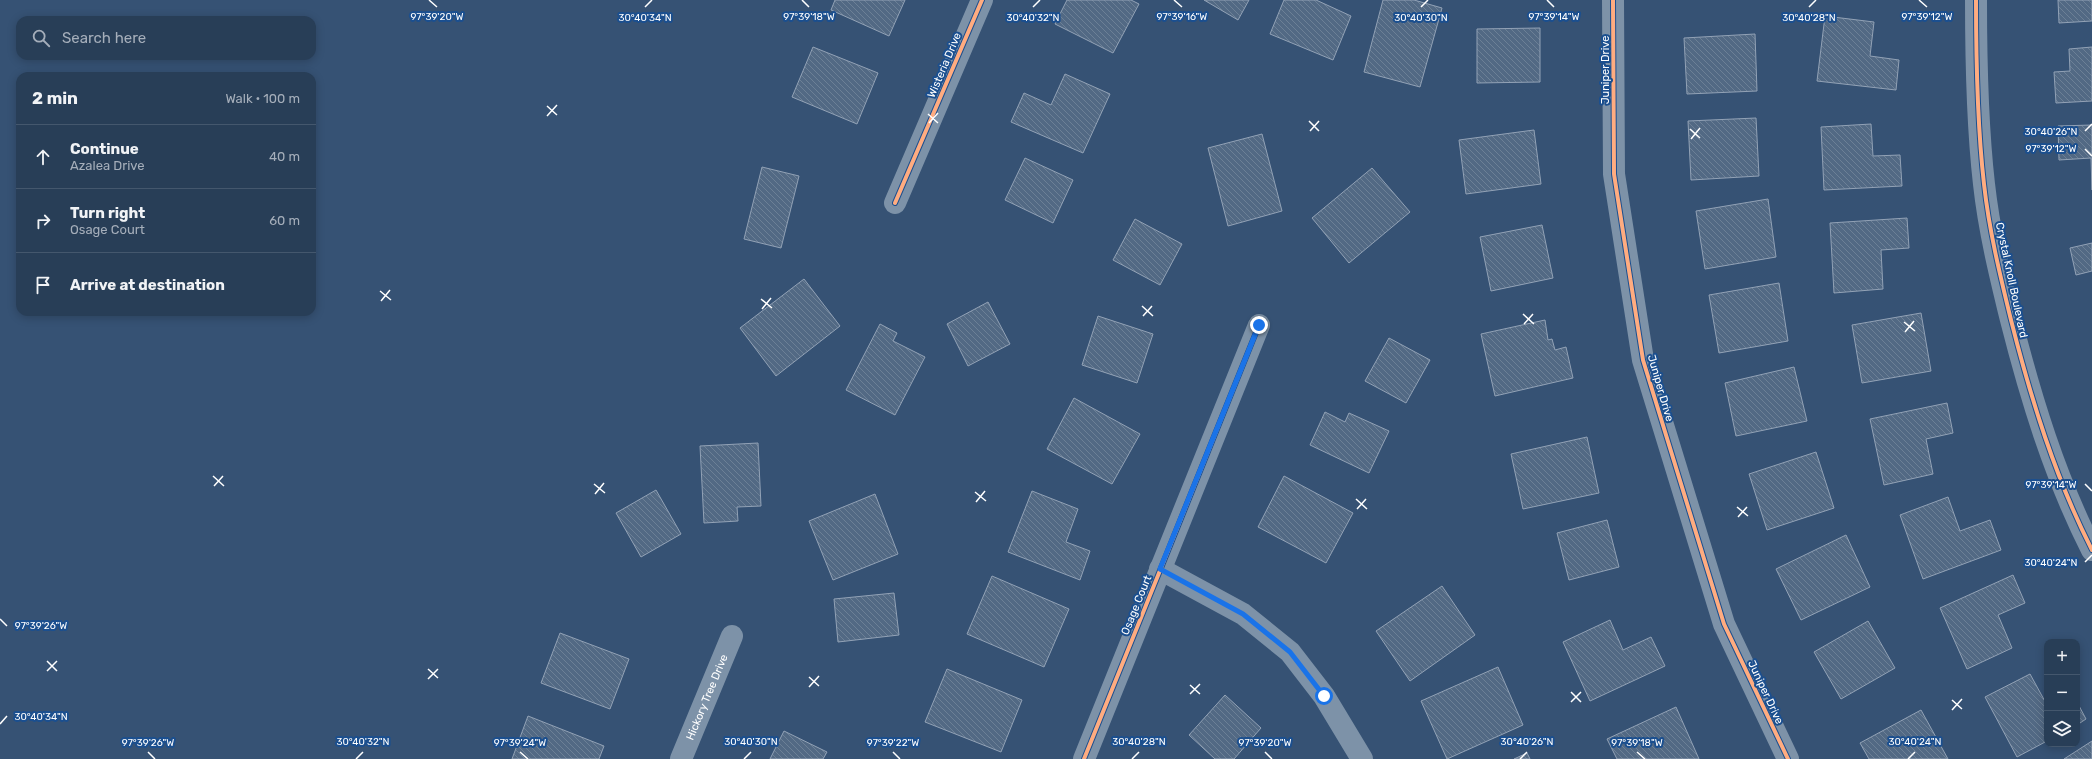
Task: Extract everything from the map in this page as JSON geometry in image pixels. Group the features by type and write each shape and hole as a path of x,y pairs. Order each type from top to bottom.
{"street":[{"name":"Wisteria Drive","path":"896,203 982,0"},
{"name":"Juniper Drive","path":"1613,0 1614,174 1643,360 1724,624 1788,759"},
{"name":"Crystal Knoll Boulevard","path":"1976,0 1977,103 1984,185 1998,266 2024,374 2051,455 2092,550"},
{"name":"Osage Court","path":"1084,759 1259,325"},
{"path":"1160,569 1243,614 1290,652 1324,696 1362,759"},
{"name":"Hickory Tree Drive","path":"680,759 732,636"}],"building":[{"path":"835,0 905,0 889,36 831,10"},
{"path":"1067,0 1131,0 1139,4 1113,53 1055,24"},
{"path":"1204,0 1249,0 1238,20"},
{"path":"1284,0 1316,0 1351,16 1333,60 1270,34"},
{"path":"1383,0 1414,0 1442,8 1420,87 1364,72"},
{"path":"2058,0 2092,0 2092,21 2059,23"},
{"path":"1825,16 1874,22 1870,56 1899,60 1896,90 1817,81"},
{"path":"1540,28 1540,82 1477,83 1477,29"},
{"path":"1755,34 1757,91 1687,94 1684,38"},
{"path":"813,47 878,73 857,124 792,97"},
{"path":"2092,47 2092,101 2056,103 2054,72 2070,71 2069,49"},
{"path":"1065,74 1110,94 1083,153 1011,122 1024,93 1051,105"},
{"path":"1756,118 1759,176 1691,180 1688,121"},
{"path":"1871,124 1873,156 1900,155 1902,186 1824,190 1821,127"},
{"path":"2092,125 2092,190 2091,158 2059,160 2058,126"},
{"path":"1534,130 1541,184 1466,194 1459,140"},
{"path":"1262,134 1282,211 1228,226 1208,148"},
{"path":"1025,158 1073,180 1053,223 1005,200"},
{"path":"762,167 799,176 781,248 744,239"},
{"path":"1372,168 1410,212 1349,263 1312,218"},
{"path":"1768,199 1776,257 1705,269 1696,211"},
{"path":"1907,218 1909,248 1881,250 1883,289 1834,293 1830,223"},
{"path":"1135,219 1182,244 1160,285 1113,260"},
{"path":"1542,225 1553,278 1491,291 1480,237"},
{"path":"2092,243 2092,271 2076,275 2070,248"},
{"path":"804,279 840,326 776,376 740,328"},
{"path":"1779,283 1788,341 1719,353 1709,295"},
{"path":"988,302 1010,344 968,366 947,324"},
{"path":"1921,313 1931,371 1862,383 1852,325"},
{"path":"1098,316 1153,334 1137,383 1082,365"},
{"path":"1545,320 1548,340 1552,339 1555,350 1566,347 1573,378 1495,396 1481,334"},
{"path":"880,324 897,333 893,341 925,357 895,415 846,390"},
{"path":"1389,338 1430,360 1406,403 1365,381"},
{"path":"1794,367 1807,421 1736,436 1725,383"},
{"path":"1074,398 1140,434 1112,484 1047,449"},
{"path":"1947,403 1953,433 1926,439 1933,474 1884,485 1870,419"},
{"path":"1325,412 1345,422 1349,413 1389,431 1369,473 1310,445"},
{"path":"1587,437 1599,493 1523,509 1511,454"},
{"path":"758,443 761,506 737,507 738,521 704,523 700,446"},
{"path":"1816,452 1834,508 1767,530 1749,474"},
{"path":"1284,476 1353,513 1326,563 1258,527"},
{"path":"656,490 681,534 641,557 616,513"},
{"path":"1032,491 1078,509 1066,542 1090,551 1080,580 1008,552"},
{"path":"875,494 898,554 833,580 809,521"},
{"path":"1948,497 1960,531 1990,520 2001,550 1923,579 1900,515"},
{"path":"1607,520 1619,567 1569,580 1557,533"},
{"path":"1846,535 1870,587 1801,620 1776,569"},
{"path":"2013,575 2025,603 1998,615 2012,648 1967,669 1940,608"},
{"path":"992,576 1069,609 1044,667 967,634"},
{"path":"1442,586 1475,635 1410,681 1376,631"},
{"path":"894,593 899,635 838,642 834,599"},
{"path":"1610,620 1623,650 1651,637 1665,666 1590,701 1563,642"},
{"path":"1868,621 1895,668 1841,699 1814,652"},
{"path":"560,633 629,659 610,709 541,683"},
{"path":"1498,667 1523,725 1447,759 1421,701"},
{"path":"947,669 1022,700 1001,752 925,722"},
{"path":"2030,674 2044,700 2044,743 2017,757 1985,697"},
{"path":"1225,695 1261,728 1234,759 1215,759 1189,735"},
{"path":"1676,707 1699,759 1617,759 1607,739"},
{"path":"2080,708 2086,719 2080,723"},
{"path":"1921,710 1948,759 1869,759 1860,743"},
{"path":"528,716 604,746 599,759 512,759"},
{"path":"784,731 827,752 823,759 770,759"},
{"path":"2092,741 2092,759 2064,759"},
{"path":"1527,753 1530,759 1514,759"}],"cycle path":[{"path":"895,203 982,0"},
{"path":"1613,0 1614,174 1643,360 1724,624 1788,759"},
{"path":"1976,0 1978,115 1986,201 1995,252 2011,320 2045,437 2055,466 2092,550"},
{"path":"1084,759 1259,325"}],"route":[{"path":"1259,325 1160,569 1243,614 1290,652 1324,696"}]}
